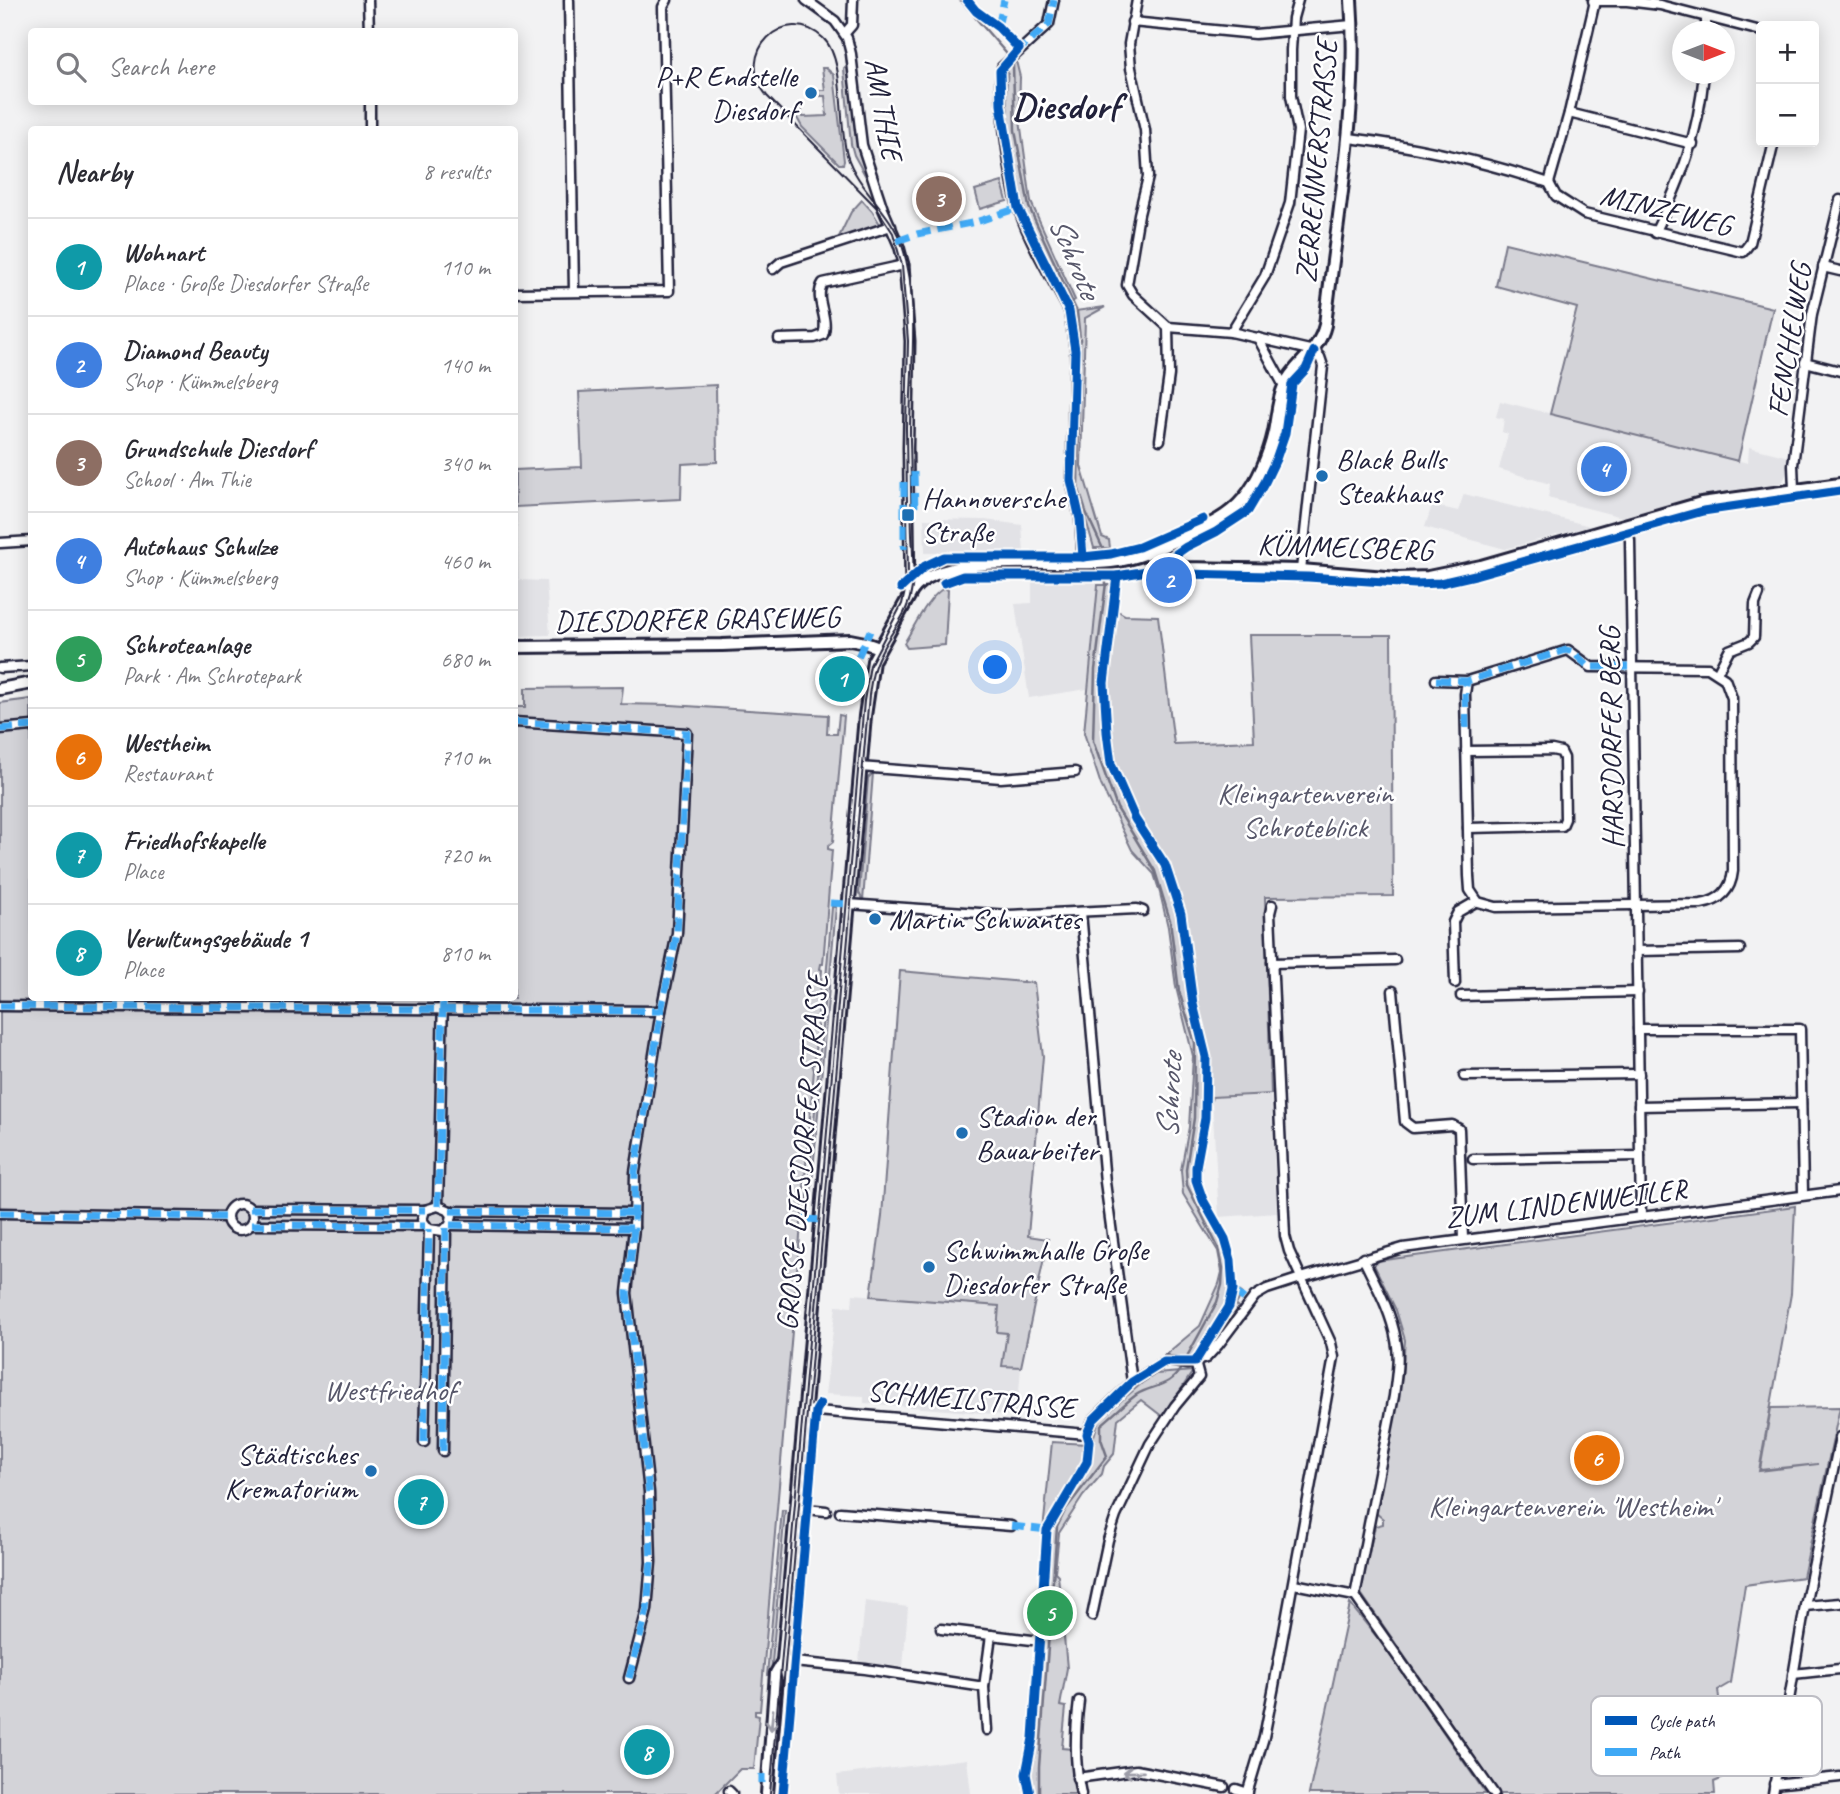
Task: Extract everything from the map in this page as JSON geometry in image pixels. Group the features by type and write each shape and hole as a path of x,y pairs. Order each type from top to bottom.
{"main road":[{"name":"ZERRENNERSTRASSE","path":"1314,351 1321,341 1325,325 1349,138 1353,85 1351,0"},
{"path":"879,648 909,596 923,580 955,567 1083,564 1137,558 1221,518 1243,500 1251,488 1270,445 1284,386 1314,351"},
{"name":"KÜMMELSBERG","path":"1152,551 1165,561 1185,568 1301,570 1404,578 1439,576 1701,503 1840,484"},
{"name":"DIESDORFER GRASEWEG","path":"518,647 722,645 850,640 879,648"},
{"name":"GROSSE DIESDORFER STRASSE","path":"779,1794 789,1683 783,1661 848,904 868,679 879,648"},
{"path":"0,690 28,684"},
{"name":"GROSSE DIESDORFER STRASSE","path":"767,1794 776,1673 783,1661"}],"street":[{"path":"368,0 369,28"},
{"path":"569,0 574,291"},
{"path":"518,293 669,290 663,7 667,0"},
{"path":"806,0 834,19 845,33"},
{"name":"AM THIE","path":"853,0 852,25 845,33 852,54 862,145 904,265 911,351 908,438 909,596"},
{"path":"1054,0 1049,24 1003,65 999,75 999,95 1018,208 1069,311 1073,329 1075,356 1072,480 1080,519 1083,564"},
{"path":"1137,0 1129,44 1131,68 1145,130 1148,177 1127,285 1133,295 1168,327 1231,332 1314,351 1321,357 1323,366 1301,570"},
{"path":"1231,332 1262,283 1290,203 1298,130 1290,82 1293,18 1298,0"},
{"path":"1549,184 1569,113 1592,1 1660,5 1756,30"},
{"path":"1132,22 1255,34 1352,25"},
{"path":"1655,233 1684,172 1693,144 1703,84"},
{"path":"370,105 370,126"},
{"path":"1569,113 1693,144"},
{"name":"MINZEWEG","path":"1349,138 1395,144 1518,173 1549,184 1556,196 1584,214 1742,252 1749,243 1773,147"},
{"name":"FENCHELWEG","path":"1794,489 1793,465 1812,314 1840,200"},
{"path":"773,269 781,262 891,226"},
{"path":"779,339 815,338 823,335 825,320 819,292 823,283 904,265"},
{"path":"1824,267 1840,271"},
{"path":"1160,440 1169,375 1168,327"},
{"path":"1258,338 1284,386"},
{"path":"1805,362 1840,371"},
{"name":"HARSDORFER BERG","path":"1626,524 1630,540 1634,667 1641,1217"},
{"path":"0,542 28,541"},
{"path":"1717,673 1729,650 1749,642 1754,637 1755,604 1759,594"},
{"path":"1436,680 1467,681 1568,650 1589,667 1698,667 1717,673 1728,683 1732,698 1732,880 1724,893 1710,902 1636,905 1496,907 1476,901 1469,886 1467,681"},
{"path":"0,668 28,666"},
{"path":"518,722 687,733 677,933 661,1011 635,1172 634,1228 627,1293 649,1492 651,1562 647,1611 629,1678"},
{"path":"0,729 28,726"},
{"path":"1466,751 1552,750 1561,752 1564,758 1565,819 1562,826 1468,828"},
{"path":"860,767 1001,778 1075,772"},
{"path":"1455,983 1453,922 1458,912 1476,901"},
{"path":"848,904 1009,915 1137,909 1143,911"},
{"path":"1236,1790 1247,1793 1265,1729 1334,1359 1331,1343 1289,1251 1284,1232 1270,910 1272,905"},
{"path":"1081,912 1105,1182 1132,1382"},
{"path":"1637,951 1740,949"},
{"path":"1272,963 1395,960"},
{"path":"1393,991 1406,1124 1415,1129 1453,1125 1459,1129 1463,1239"},
{"path":"1461,996 1638,992"},
{"path":"438,1206 443,1001"},
{"path":"0,1006 81,1002 443,1010 661,1011"},
{"path":"1638,1029 1799,1029 1803,1194"},
{"path":"1464,1076 1639,1074"},
{"path":"1639,1106 1801,1103"},
{"path":"1474,1159 1640,1156"},
{"name":"ZUM LINDENWEILER","path":"1191,1363 1206,1358 1255,1296 1267,1289 1363,1258 1403,1248 1463,1239 1840,1191"},
{"path":"634,1213 450,1211 438,1206 425,1210 250,1209 237,1204 229,1210 226,1217 235,1230 244,1230 251,1225 427,1228 438,1231 448,1227 634,1228"},
{"path":"250,1209 253,1218 251,1225"},
{"path":"424,1443 427,1228 422,1220 425,1210"},
{"path":"443,1451 448,1227 453,1222 450,1211"},
{"path":"0,1213 226,1217"},
{"path":"1355,1596 1394,1396 1397,1365 1397,1342 1389,1313 1363,1258"},
{"name":"SCHMEILSTRASSE","path":"805,1410 1087,1434 1093,1420 1132,1382 1170,1361 1191,1363"},
{"path":"1092,1616 1108,1540 1116,1516 1150,1444 1174,1406 1199,1377 1191,1363"},
{"path":"1789,1696 1840,1437"},
{"path":"796,1508 826,1511"},
{"path":"839,1512 1011,1526"},
{"path":"1294,1584 1355,1596 1493,1794"},
{"path":"1805,1606 1840,1603"},
{"path":"942,1629 1032,1640"},
{"path":"987,1730 984,1687 991,1635"},
{"path":"783,1661 865,1669 984,1687"},
{"path":"1793,1674 1840,1670"},
{"path":"1079,1701 1074,1742 1081,1794"},
{"path":"1077,1778 1136,1770 1224,1787"},
{"path":"1773,1789 1840,1777"}],"shaded area":[{"path":"1500,401 1748,463 1749,447 1789,457 1789,469 1782,483 1708,494 1622,517 1548,498 1550,484 1499,469 1508,434 1502,432 1504,419 1496,417"},
{"path":"1464,494 1590,526 1505,549 1425,527 1432,505 1458,511"},
{"path":"924,519 985,520 1022,525 1024,553 925,553"},
{"path":"518,544 519,580 546,581 550,635 518,636"},
{"path":"1089,577 1098,585 1087,689 1029,698 1015,604 1032,603 1032,578"},
{"path":"1271,1095 1277,1213 1219,1217 1212,1098"},
{"path":"853,1294 999,1306 1007,1333 1002,1366 1021,1367 1017,1416 864,1403 864,1396 825,1394 836,1306 852,1307"},
{"path":"865,1601 908,1607 903,1667 859,1662"},
{"path":"967,1759 971,1794 839,1794 837,1775"}],"green space":[{"path":"1016,61 1020,77 1019,113 1031,202 1075,300 1069,304 1023,206 1009,130 1006,96 1008,68"},
{"path":"849,67 858,144 868,176 866,177 851,144 844,69"},
{"path":"822,68 834,75 843,164 839,164 802,127 796,116 801,110 803,117 827,116 825,96 819,96 818,90 825,90"},
{"path":"1002,182 1007,201 980,209 975,190"},
{"path":"862,200 880,224 837,241 851,212"},
{"path":"1505,243 1773,308 1738,461 1550,414 1577,308 1496,286"},
{"path":"1105,307 1085,318 1081,466 1102,537 1109,540 1110,548 1094,548 1076,470 1079,350 1075,311"},
{"path":"716,385 717,462 682,464 681,499 518,507 518,470 582,467 579,392"},
{"name":"Kleingartenverein Schroteblick","path":"1098,585 1115,585 1110,611 1116,610 1125,615 1158,616 1174,744 1254,741 1249,635 1391,635 1393,896 1265,897 1271,1094 1212,1097 1200,1181 1205,1198 1230,1245 1235,1288 1242,1293 1236,1305 1239,1308 1205,1352 1188,1360 1165,1355 1200,1326 1222,1272 1218,1251 1183,1194 1181,1170 1189,1127 1193,1056 1176,987 1168,927 1160,893 1154,874 1132,850 1101,785 1084,733"},
{"path":"944,588 948,590 945,645 907,648 904,643 921,613"},
{"name":"Westfriedhof","path":"623,687 621,704 828,715 827,734 837,734 839,715 844,716 833,842 828,846 828,849 832,850 823,964 820,969 812,1064 814,1070 760,1711 755,1711 755,1715 759,1716 754,1769 740,1769 715,1794 0,1794 0,703 28,699 28,1001 518,1001 518,707 525,707 525,688"},
{"path":"873,773 863,901 859,893 868,778"},
{"path":"832,907 836,907 809,1217 806,1217"},
{"name":"Stadion der Bauarbeiter","path":"900,971 1034,983 1043,1056 1028,1236 1048,1239 1021,1367 1002,1366 1007,1333 997,1332 999,1306 871,1296 882,1216"},
{"name":"Kleingartenverein 'Westheim'","path":"1795,1206 1791,1294 1759,1471 1818,1464 1760,1470 1771,1408 1840,1407 1803,1577 1745,1585 1730,1683 1718,1690 1719,1696 1591,1696 1591,1776 1728,1776 1714,1782 1715,1794 1500,1794 1360,1592 1375,1526 1383,1524 1383,1519 1376,1513 1402,1377 1405,1340 1396,1310 1374,1265 1377,1261"},
{"path":"1193,1371 1163,1417 1141,1400 1118,1419 1114,1454 1059,1533 1055,1572 1058,1575 1067,1668 1060,1706 1066,1707 1062,1748 1072,1749 1078,1794 1028,1794 1023,1770 1031,1746 1043,1531 1052,1442 1092,1442 1099,1420 1142,1383 1156,1374"},
{"path":"782,1510 785,1510 771,1675 767,1675"},
{"path":"1350,1604 1381,1642 1486,1794 1309,1794"}],"waterway":[{"name":"Schrote","path":"960,0 1006,53 1013,65 1015,130 1029,207 1077,312 1080,339 1078,486 1086,512 1103,549 1104,559"},
{"name":"Schrote","path":"1105,566 1106,583 1095,670 1093,741 1117,808 1155,871 1170,920 1179,991 1195,1043 1194,1118 1186,1169 1187,1185 1219,1249 1223,1268 1217,1302 1185,1360"},
{"name":"Schrote","path":"1039,1794 1057,1527 1066,1509 1107,1456 1101,1439 1101,1425 1136,1395 1172,1379 1182,1366"}],"tram line":[{"path":"770,1794 864,701 870,665 902,604 908,578 908,341 902,265 893,233 876,207 767,96 758,80 756,64 759,50 779,29 793,26 808,28 823,38 830,48 838,76 847,155 858,178 897,232 908,269 913,317 910,416 913,572 909,601 878,659 869,695 774,1794"}],"marked path":[{"path":"998,27 1004,0"},
{"path":"1015,54 1049,24 1054,0"},
{"path":"897,241 917,234 976,222 1018,208"},
{"path":"914,472 915,512"},
{"path":"904,482 904,549"},
{"path":"858,657 870,631"},
{"path":"1436,680 1467,681 1566,650 1573,652 1589,667 1634,667"},
{"path":"1466,728 1467,681"},
{"path":"518,722 687,733 677,933 661,1011 635,1172 634,1228 627,1293 649,1492 651,1562 647,1610 629,1678"},
{"path":"0,729 28,726"},
{"path":"830,903 848,904"},
{"path":"438,1206 443,1001"},
{"path":"0,1006 661,1011"},
{"path":"250,1209 425,1210"},
{"path":"450,1211 634,1213"},
{"path":"0,1213 226,1217"},
{"path":"804,1219 821,1220"},
{"path":"251,1225 425,1226"},
{"path":"450,1225 634,1228"},
{"path":"443,1451 446,1228"},
{"path":"424,1442 429,1229"},
{"path":"1233,1290 1249,1303"},
{"path":"1011,1526 1047,1530"},
{"path":"762,1774 762,1783"}],"cycle path":[{"path":"967,0 1019,49 1000,71 1001,105 1018,208 1069,311 1075,350 1071,480 1080,519 1083,557"},
{"path":"1153,570 1186,547 1248,511 1276,459 1285,433 1292,384 1306,369 1314,351"},
{"path":"944,583 963,576 1117,576 1153,570 1184,574 1440,583 1703,511 1840,491"},
{"path":"901,588 925,566 944,557 1083,557 1111,554 1139,547 1203,519"},
{"path":"1030,1794 1026,1774 1033,1738 1047,1530 1087,1462 1087,1434 1093,1420 1132,1382 1164,1362 1195,1362 1229,1307 1233,1290 1231,1260 1225,1239 1203,1200 1196,1180 1205,1118 1206,1057 1193,1004 1181,914 1165,865 1135,819 1111,764 1104,683 1117,576"},
{"path":"783,1794 816,1411 820,1404"}],"place":[{"name":"P+R Endstelle Diesdorf","path":"811,93"},
{"name":"Grundschule Diesdorf","path":"939,199"},
{"name":"Autohaus Schulze","path":"1604,469"},
{"name":"Black Bulls Steakhaus","path":"1322,476"},
{"name":"Hannoversche Straße","path":"908,515"},
{"name":"Diamond Beauty","path":"1169,580"},
{"name":"Wohnart","path":"842,679"},
{"name":"Martin Schwantes","path":"875,919"},
{"name":"Stadion der Bauarbeiter","path":"962,1133"},
{"name":"Schwimmhalle Große Diesdorfer Straße","path":"929,1267"},
{"name":"Westheim","path":"1597,1458"},
{"name":"Städtisches Krematorium","path":"371,1471"},
{"name":"Friedhofskapelle","path":"421,1502"},
{"name":"Schroteanlage","path":"1050,1613"},
{"name":"Verwltungsgebäude 1","path":"647,1752"}],"district":[{"name":"Diesdorf","path":"1066,105"}]}
